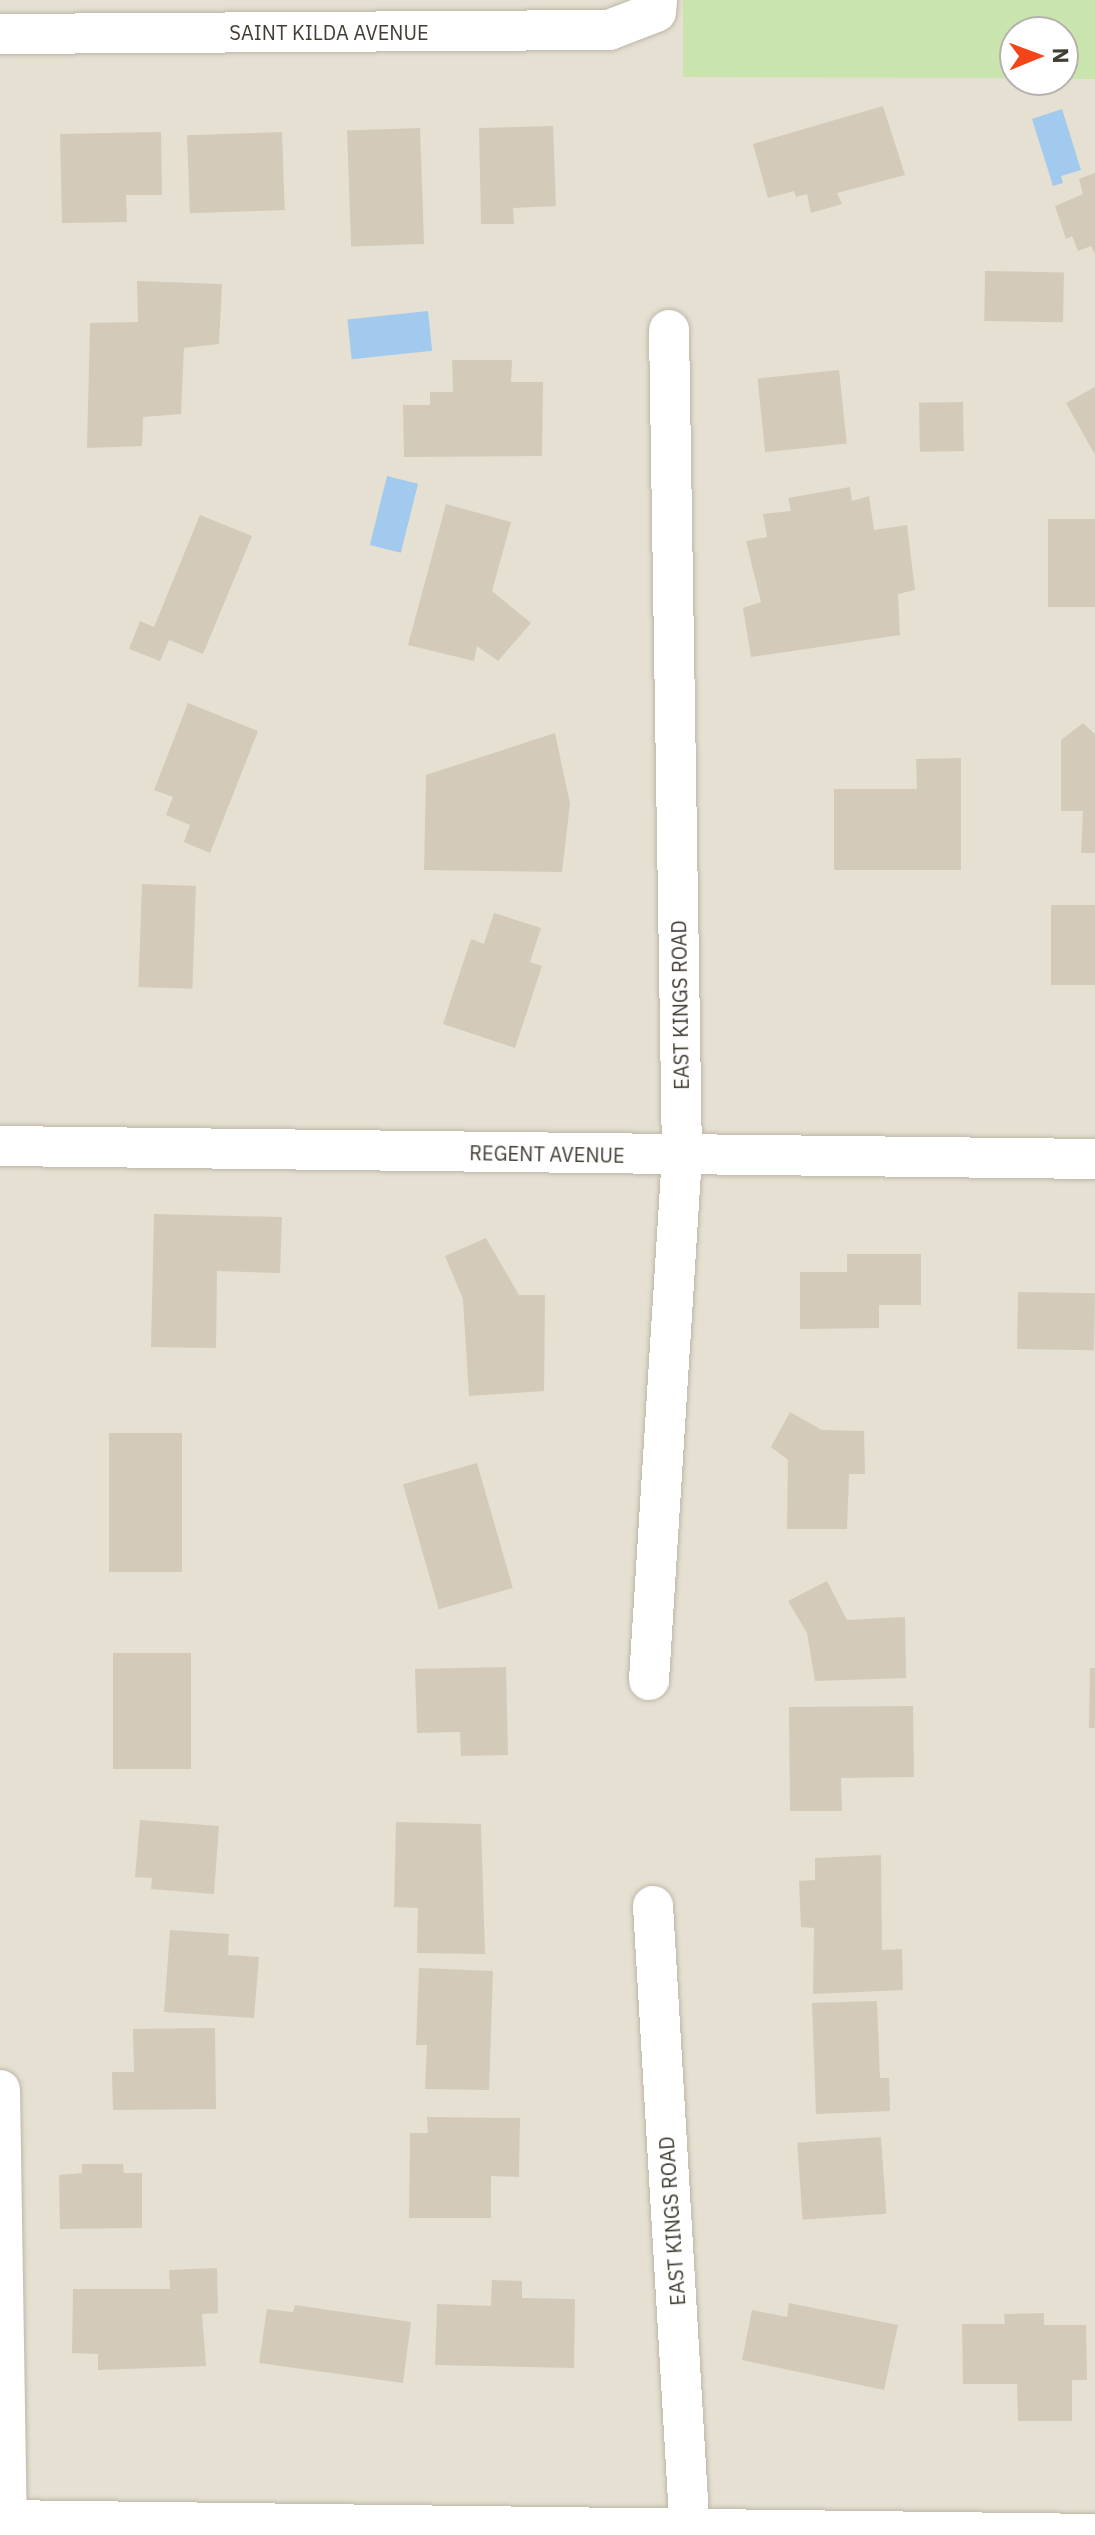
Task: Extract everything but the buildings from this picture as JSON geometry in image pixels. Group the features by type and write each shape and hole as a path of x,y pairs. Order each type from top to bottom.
{"street":[{"name":"SAINT KILDA AVENUE","path":"0,34 609,30 656,6"},
{"name":"EAST KINGS ROAD","path":"649,1680 682,1156 669,330"},
{"name":"REGENT AVENUE","path":"0,1146 1095,1159"},
{"name":"EAST KINGS ROAD","path":"653,1906 690,2532"},
{"path":"0,2090 4,2520 690,2532 1095,2534"}],"shaded area":[{"path":"0,0 1095,0 1095,2535 0,2535"}],"green space":[{"path":"683,0 1095,0 1095,79 1079,79 1079,16 999,16 999,78 683,77"}],"water":[{"path":"1062,109 1081,170 1061,176 1063,183 1053,186 1032,119"},
{"path":"428,311 432,351 352,359 347,319"},
{"path":"387,476 418,484 401,553 370,545"}]}
